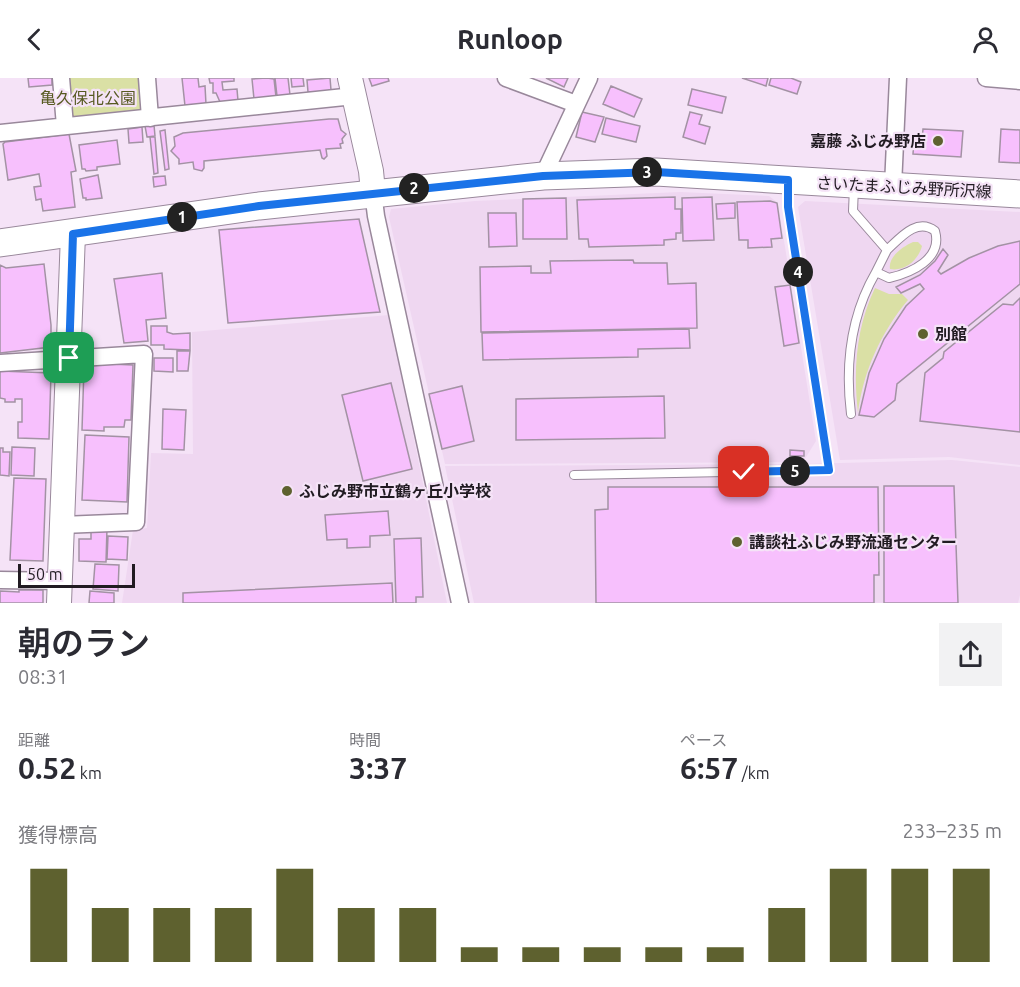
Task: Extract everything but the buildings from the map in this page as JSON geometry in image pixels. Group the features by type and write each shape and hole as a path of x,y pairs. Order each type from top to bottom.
{"main road":[{"name":"さいたまふじみ野所沢線","path":"0,243 259,206 373,192 543,176 656,172 1020,194"}],"street":[{"path":"61,78 65,126"},
{"path":"147,78 150,118"},
{"path":"507,78 576,104"},
{"path":"543,176 589,78"},
{"path":"893,186 898,78"},
{"path":"986,78 1020,81"},
{"path":"0,133 150,118 352,87 371,171 376,216 460,603"},
{"path":"0,580 60,592 73,234"},
{"path":"0,363 144,354 136,522 62,525"}],"lane":[{"path":"574,475 829,470 788,207 788,180"},
{"path":"854,184 853,211 887,250"},
{"path":"851,414 848,385 852,338 858,311 876,272 887,250 901,236 915,228 927,226 935,231 935,248 917,267 890,278 876,272"}],"shaded area":[{"path":"680,192 769,196 778,203 816,441 803,462 445,464 389,217 391,209 475,201"},
{"path":"805,201 1020,212 1020,465 949,457 840,460 798,207"},
{"name":"ふじみ野市立鶴ヶ丘小学校","path":"389,315 447,603 122,603 133,530 147,528 151,453 193,454 192,332"},
{"path":"952,460 1020,467 1020,595 1018,603 474,603 445,466 803,464"}],"green space":[{"name":"亀久保北公園","path":"66,78 142,78 143,106 139,113 76,119 69,113"},
{"path":"913,242 918,242 922,246 915,260 901,268 890,269 893,257"},
{"path":"875,288 889,294 902,294 908,300 898,312 875,353 864,383 858,413 856,365 860,334"}],"place":[{"name":"嘉藤 ふじみ野店","path":"938,141"},
{"name":"別館","path":"923,334"},
{"name":"ふじみ野市立鶴ヶ丘小学校","path":"287,491"},
{"name":"講談社ふじみ野流通センター","path":"737,542"}],"route":[{"path":"69,358 73,234 259,206 373,192 543,176 656,172 788,180 788,207 829,470 744,472"}]}
